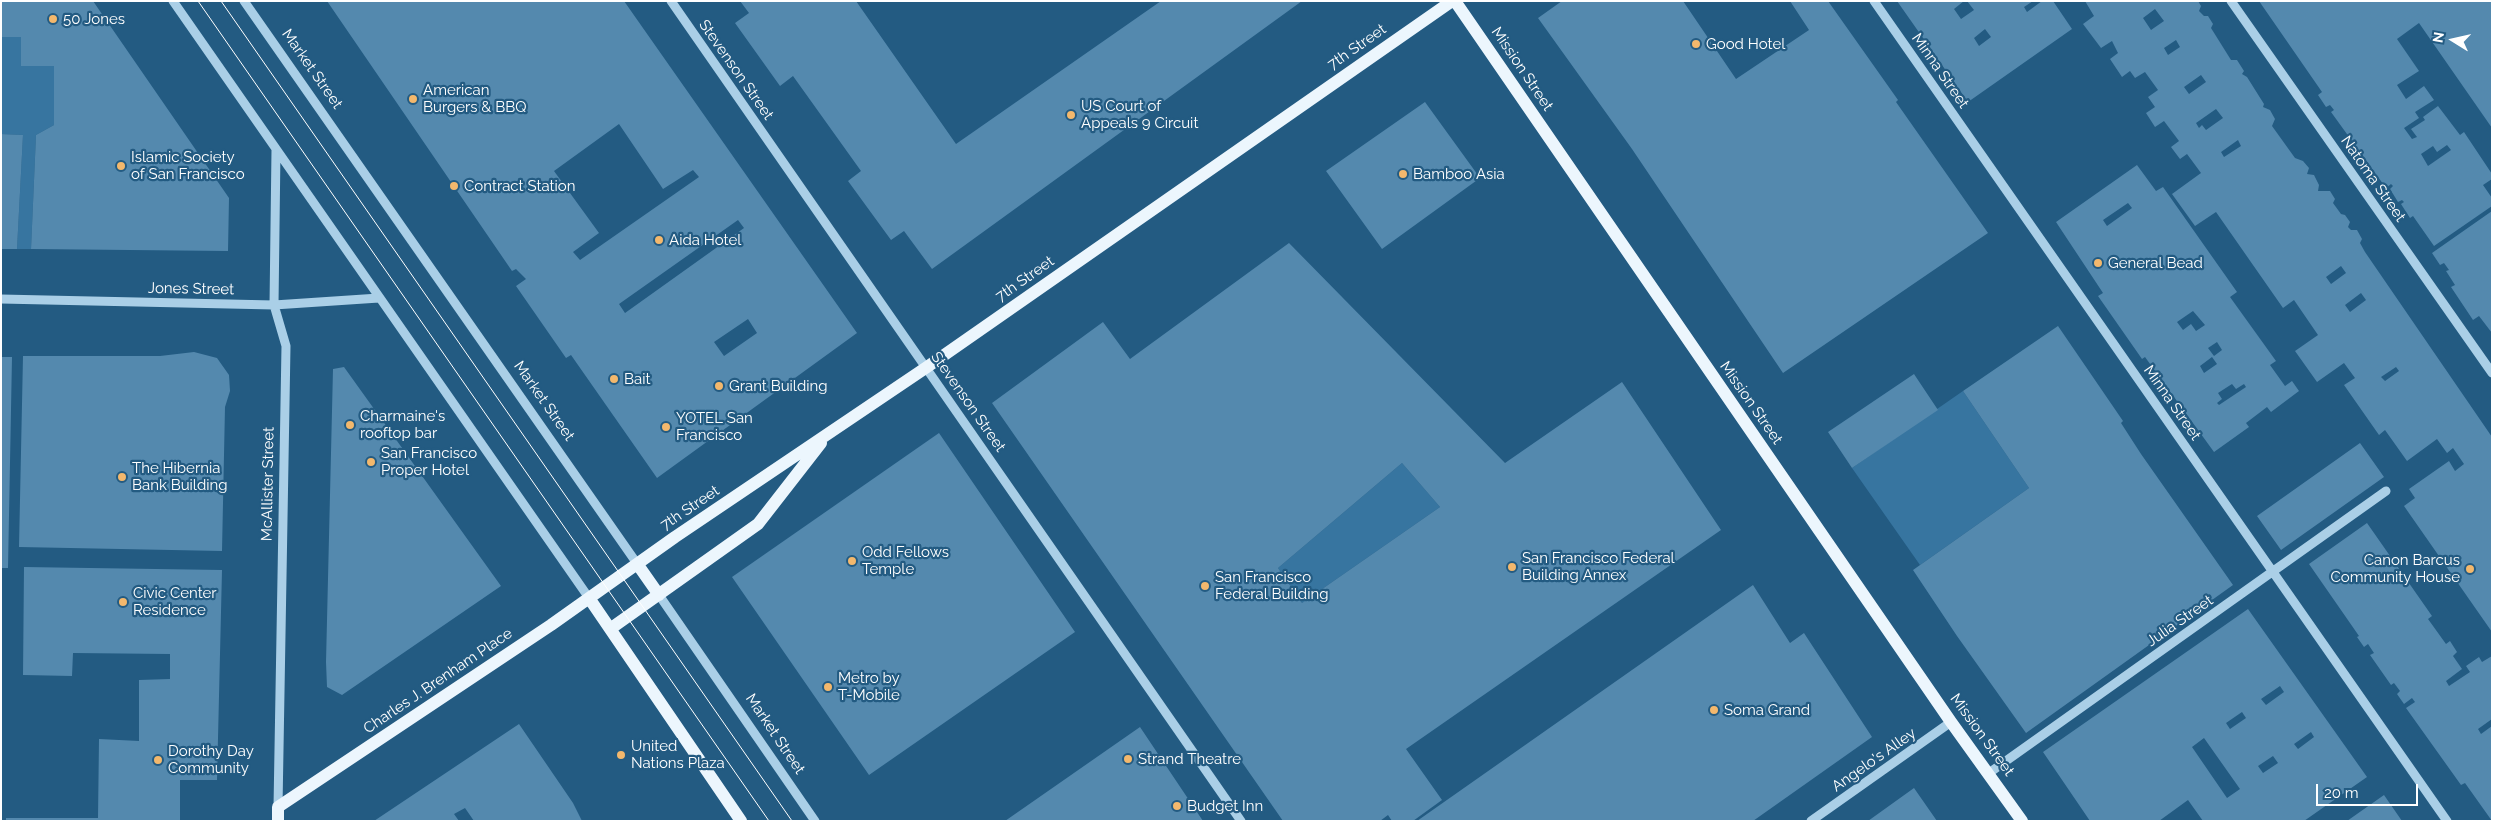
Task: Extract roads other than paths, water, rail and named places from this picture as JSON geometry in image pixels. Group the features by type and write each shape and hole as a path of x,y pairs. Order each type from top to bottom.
{"main road":[{"name":"7th Street","path":"614,581 675,537 927,367 1452,1"},
{"name":"Mission Street","path":"1456,1 2022,821"},
{"path":"610,629 758,524 829,434"},
{"name":"Market Street","path":"638,565 659,595"},
{"name":"Charles J. Brenham Place","path":"278,807 614,581"},
{"path":"589,598 741,821"},
{"name":"McAllister Street","path":"278,807 278,821"}],"street":[{"path":"173,1 589,598"},
{"name":"Market Street","path":"244,1 638,565"},
{"name":"Stevenson Street","path":"671,1 1241,821"},
{"name":"Minna Street","path":"1874,1 2447,821"},
{"name":"Natoma Street","path":"2231,1 2492,373"},
{"name":"McAllister Street","path":"276,150 274,305 286,346 278,807"},
{"name":"Jones Street","path":"1,299 274,305 380,298"},
{"name":"Julia Street","path":"1989,773 2386,491"},
{"name":"Market Street","path":"659,595 815,821"},
{"name":"Angelo's Alley","path":"1811,821 1952,722"}],"tram line":[{"path":"198,1 769,821"},
{"path":"221,1 792,821"}],"place":[{"name":"50 Jones","path":"53,19"},
{"name":"Good Hotel","path":"1696,44"},
{"name":"American Burgers & BBQ","path":"413,99"},
{"name":"US Court of Appeals 9 Circuit","path":"1071,115"},
{"name":"Islamic Society of San Francisco","path":"121,166"},
{"name":"Bamboo Asia","path":"1403,174"},
{"name":"Contract Station","path":"454,186"},
{"name":"Aida Hotel","path":"659,240"},
{"name":"General Bead","path":"2098,263"},
{"name":"Bait","path":"614,379"},
{"name":"Grant Building","path":"719,386"},
{"name":"Charmaine's rooftop bar","path":"350,425"},
{"name":"YOTEL San Francisco","path":"666,427"},
{"name":"San Francisco Proper Hotel","path":"371,462"},
{"name":"The Hibernia Bank Building","path":"122,477"},
{"name":"Odd Fellows Temple","path":"852,561"},
{"name":"San Francisco Federal Building Annex","path":"1512,567"},
{"name":"Canon Barcus Community House","path":"2470,569"},
{"name":"San Francisco Federal Building","path":"1205,586"},
{"name":"Civic Center Residence","path":"123,602"},
{"name":"Metro by T-Mobile","path":"828,687"},
{"name":"Soma Grand","path":"1714,710"},
{"name":"United Nations Plaza","path":"621,755"},
{"name":"Strand Theatre","path":"1128,759"},
{"name":"Dorothy Day Community","path":"158,760"},
{"name":"Budget Inn","path":"1177,806"}]}
